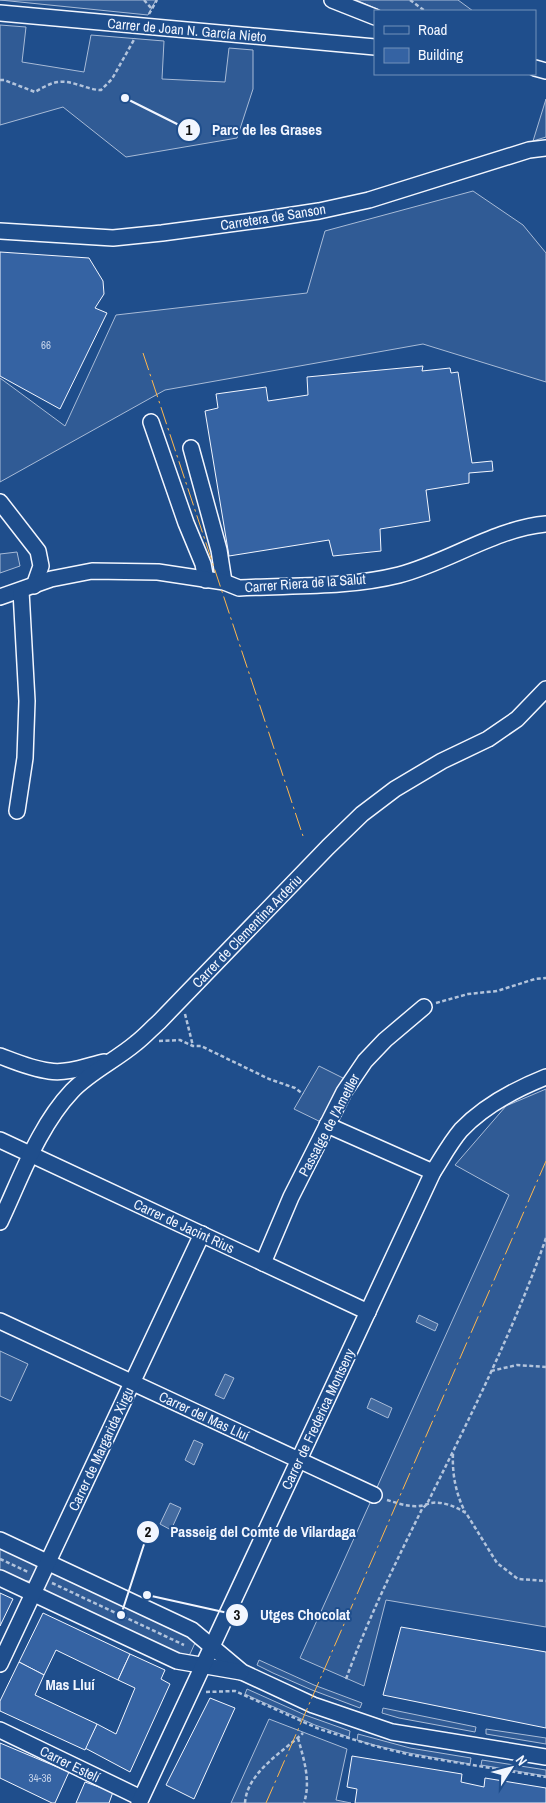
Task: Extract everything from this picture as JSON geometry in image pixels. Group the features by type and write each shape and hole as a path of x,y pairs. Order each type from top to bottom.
{"street":[{"path":"332,0 374,17"},
{"name":"Carrer de Joan N. García Nieto","path":"0,13 374,47"},
{"name":"Carretera de Sanson","path":"0,231 113,238 319,211 369,200 544,147"},
{"path":"151,422 206,580"},
{"path":"191,448 219,550 224,582"},
{"path":"0,502 38,551 42,566 28,589 25,758 17,811"},
{"name":"Carrer Riera de la Salut","path":"0,597 28,589 51,579 92,571 158,572 224,582 239,588 347,583 398,575 432,564 504,534 534,525 546,524"},
{"name":"Carrer de Clementina Arderiu","path":"0,1222 41,1135 58,1108 73,1090 112,1059 136,1043 177,1004 362,814 395,789 442,761 488,739 517,719 546,690"},
{"name":"Passatge de l'Ametller","path":"262,1263 295,1189 344,1092 364,1061 385,1040 424,1007"},
{"path":"0,1056 20,1064 50,1072 72,1070 112,1059"},
{"name":"Carrer de Frederica Montseny","path":"140,1800 433,1172 456,1138 477,1117 508,1094 546,1077"},
{"path":"327,1125 433,1172"},
{"name":"Carrer de Jacint Rius","path":"0,1140 368,1312"},
{"name":"Carrer de Margarida Xirgu","path":"0,1664 202,1234"},
{"name":"Carrer del Mas Lluí","path":"0,1322 298,1461 374,1494"},
{"path":"0,1540 192,1630 242,1672 313,1705 392,1732 546,1757"},
{"path":"0,1578 177,1661 242,1672"},
{"name":"Carrer Estelí","path":"0,1730 140,1800"}],"path":[{"path":"144,0 152,9"},
{"path":"0,80 35,92 58,82 79,85 92,90 102,90 112,79 157,0"},
{"path":"410,0 423,10"},
{"path":"424,1007 468,994 497,991 535,979 546,978"},
{"path":"177,1004 186,1015 193,1046"},
{"path":"136,1043 149,1045 158,1041 180,1040 193,1046 201,1046 269,1079 295,1088 303,1094"},
{"path":"346,1679 366,1626 390,1572 422,1509 427,1504 491,1372 532,1279 546,1238"},
{"path":"491,1372 517,1365 546,1367"},
{"path":"453,1451 453,1476 460,1502 497,1563 518,1579 546,1582"},
{"path":"374,1494 404,1505 420,1506 433,1502 446,1504 466,1513"},
{"path":"0,1559 34,1575"},
{"path":"19,1573 23,1564"},
{"path":"46,1580 184,1645"},
{"path":"55,1590 59,1581"},
{"path":"182,1650 186,1640"},
{"path":"200,1690 230,1690 244,1695"},
{"path":"244,1803 250,1786 257,1775 303,1733"},
{"path":"298,1738 307,1774 308,1792 304,1803"}],"shaded area":[{"path":"0,0 156,0 148,15"},
{"path":"356,0 458,0 472,10 380,10"},
{"path":"0,25 26,27 22,62 84,72 91,35 164,41 162,79 225,82 229,48 253,50 253,89 237,138 126,157 63,107 0,125"},
{"path":"546,99 546,137 533,141"},
{"path":"473,191 523,225 546,253 546,382 423,344 165,390 0,482 0,378 65,426 116,315 307,293 325,231"},
{"path":"17,552 20,566 0,573 0,554"},
{"path":"319,1066 351,1082 327,1125 294,1109"},
{"path":"546,1089 546,1627 386,1600 364,1686 300,1658 509,1195 455,1165 506,1106"},
{"path":"419,1315 438,1324 435,1331 416,1322"},
{"path":"0,1351 28,1364 11,1401 0,1396"},
{"path":"225,1374 234,1378 224,1399 215,1395"},
{"path":"371,1398 392,1408 388,1418 367,1408"},
{"path":"194,1440 203,1444 194,1465 185,1460"},
{"path":"170,1503 181,1508 171,1530 160,1524"},
{"path":"0,1547 35,1565 37,1568 31,1581 25,1581 0,1570"},
{"path":"54,1573 191,1637 195,1643 190,1654 187,1656 180,1654 47,1592 43,1586 50,1574"},
{"path":"259,1660 314,1685 362,1703 360,1708 273,1673 257,1665"},
{"path":"247,1689 305,1715 350,1731 349,1737 315,1725 245,1694"},
{"path":"383,1708 476,1727 475,1732 399,1718 382,1713"},
{"path":"269,1719 347,1749 336,1800 351,1803 231,1803"},
{"path":"486,1729 546,1738 546,1744 486,1734"},
{"path":"358,1734 410,1748 471,1758 470,1764 374,1745 357,1740"},
{"path":"482,1760 546,1770 546,1776 481,1765"}],"building":[{"path":"0,252 89,258 103,281 104,294 95,308 107,313 60,409 0,376"},
{"path":"423,366 422,371 450,368 451,373 458,372 472,463 492,461 493,471 469,473 469,483 426,490 430,521 380,529 381,551 333,556 329,540 229,556 205,411 218,408 216,394 266,387 268,401 308,395 307,377"},
{"path":"0,1593 13,1599 0,1626"},
{"path":"43,1613 130,1654 118,1680 56,1650 44,1675 19,1662"},
{"path":"401,1627 546,1652 546,1728 383,1695"},
{"path":"130,1654 165,1670 161,1679 170,1684 130,1772 85,1748 97,1724 116,1734 135,1688 118,1680"},
{"path":"19,1662 44,1675 35,1695 97,1724 85,1750 0,1711 0,1701"},
{"path":"210,1698 235,1708 194,1799 166,1785"},
{"path":"0,1743 69,1772 55,1803 0,1778"},
{"path":"352,1756 462,1774 461,1782 484,1787 485,1778 546,1788 546,1803 355,1803 357,1789 347,1787"},
{"path":"85,1782 113,1792 109,1803 76,1803"}],"power":[{"path":"143,353 303,836"},
{"path":"266,1803 546,1161"}],"place":[{"name":"Parc de les Grases","path":"125,98"},
{"name":"Utges Chocolat","path":"147,1595"},
{"name":"Passeig del Comte de Vilardaga","path":"121,1615"}],"district":[{"name":"Mas Lluí","path":"70,1684"}]}
